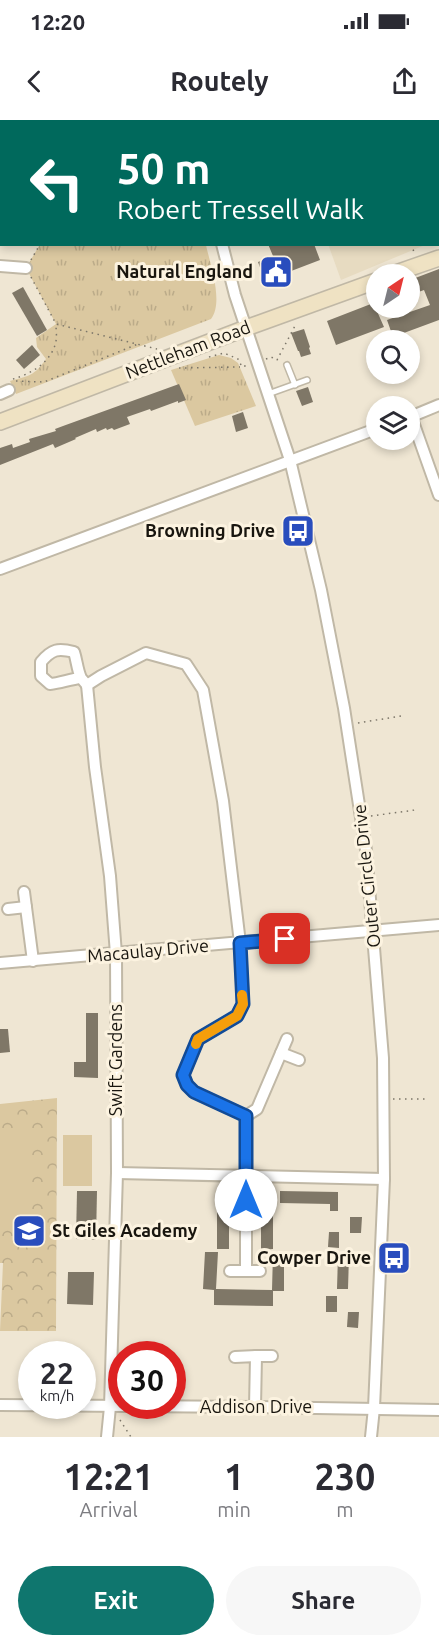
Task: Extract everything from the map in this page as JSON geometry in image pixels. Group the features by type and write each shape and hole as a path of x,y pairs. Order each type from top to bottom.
{"main road":[{"path":"420,265 439,258"},
{"name":"Nettleham Road","path":"0,422 366,285"}],"street":[{"name":"Outer Circle Drive","path":"223,246 235,295 290,460 321,590 347,724 366,850 383,1058 384,1179 371,1437"},
{"path":"0,266 26,268"},
{"path":"420,412 439,405"},
{"path":"0,569 366,433"},
{"path":"420,443 439,495"},
{"name":"Swift Gardens","path":"112,1341 117,1173 116,954 110,876 84,681 101,676 146,653 186,664 203,690 223,801 240,943"},
{"path":"24,892 33,961"},
{"path":"8,909 26,907"},
{"name":"Macaulay Drive","path":"0,963 439,926"},
{"path":"240,943 243,1004 237,1016 198,1039 183,1075 187,1085 194,1092 246,1116"},
{"path":"246,1116 257,1109 287,1039"},
{"path":"281,1053 299,1060"},
{"path":"246,1116 246,1271"},
{"path":"117,1173 384,1179"},
{"path":"230,1271 260,1271"},
{"path":"255,1407 256,1356"},
{"path":"235,1357 272,1356"},
{"name":"Addison Drive","path":"0,1405 108,1407"},
{"name":"Addison Drive","path":"186,1407 439,1410"},
{"name":"Swift Gardens","path":"107,1437 109,1419"}],"lane":[{"path":"287,365 294,385"},
{"path":"268,394 307,380"}],"path":[{"path":"39,246 26,268 56,324 56,341 51,353 41,366 26,375 6,381 44,382 139,344"},
{"path":"179,368 242,367 271,357 277,360 294,326 301,321"},
{"path":"56,324 156,348 166,358"},
{"path":"202,359 224,353 238,359 242,367"},
{"path":"347,724 401,716"},
{"path":"361,817 415,810"},
{"path":"383,1099 428,1099"},
{"path":"118,1419 131,1437"}],"shaded area":[{"path":"329,246 423,246 379,264 366,264 366,270 341,280"}],"green space":[{"path":"39,246 206,246 215,283 215,312 211,319 16,394 10,381 31,374 42,365 46,359 37,347 36,338 56,324 26,268"},
{"path":"219,355 231,358 238,363 256,406 195,426 171,370"},
{"name":"St Giles Academy","path":"57,1098 56,1331 0,1331 3,1263 0,1263 0,1104"},
{"path":"0,1133 29,1133 29,1227 0,1227"},
{"path":"63,1135 92,1135 92,1186 63,1186"}],"building":[{"name":"Natural England","path":"269,246 315,246 320,260 265,281 258,262 273,256"},
{"path":"439,269 439,320 412,330 391,330 387,320 420,318 420,308 430,305 424,290 420,291 420,276"},
{"path":"23,287 47,330 37,336 12,293"},
{"path":"366,306 366,318 380,318 384,327 366,330 366,334 336,345 327,321"},
{"path":"304,329 311,354 301,357 291,333"},
{"path":"32,345 40,355 24,369 16,360"},
{"path":"179,384 186,400 127,417 130,424 114,430 106,428 97,432 96,429 55,448 53,444 0,465 0,448 12,444 13,448 30,442 29,439"},
{"path":"308,387 313,402 302,406 296,391"},
{"path":"243,412 248,428 236,432 232,416"},
{"path":"86,1013 98,1013 98,1078 74,1077 74,1062 86,1062"},
{"path":"0,1029 8,1029 10,1052 0,1053"},
{"path":"77,1191 97,1191 96,1240 76,1239"},
{"path":"280,1191 338,1192 338,1211 330,1211 330,1204 280,1203"},
{"path":"217,1211 229,1211 229,1249 217,1249"},
{"path":"261,1212 273,1212 273,1249 261,1250"},
{"path":"350,1217 362,1217 361,1233 350,1233"},
{"path":"329,1232 339,1232 339,1248 328,1247"},
{"path":"205,1252 218,1252 216,1289 272,1290 273,1253 284,1253 284,1291 273,1291 273,1306 214,1305 214,1290 203,1289"},
{"path":"338,1255 349,1255 348,1289 337,1289"},
{"path":"68,1272 94,1272 93,1305 67,1304"},
{"path":"326,1296 337,1296 337,1312 326,1312"},
{"path":"348,1312 359,1312 358,1328 347,1327"}],"slow traffic":[{"path":"196,1044 198,1039 237,1016 243,1004 242,995"}],"place":[{"name":"Natural England","path":"276,272"},
{"name":"Browning Drive","path":"298,531"},
{"name":"St Giles Academy","path":"29,1231"},
{"name":"Cowper Drive","path":"394,1258"}],"route":[{"path":"246,1200 246,1116 194,1092 187,1085 183,1075 198,1039 237,1016 243,1004 240,943 285,939"}]}
